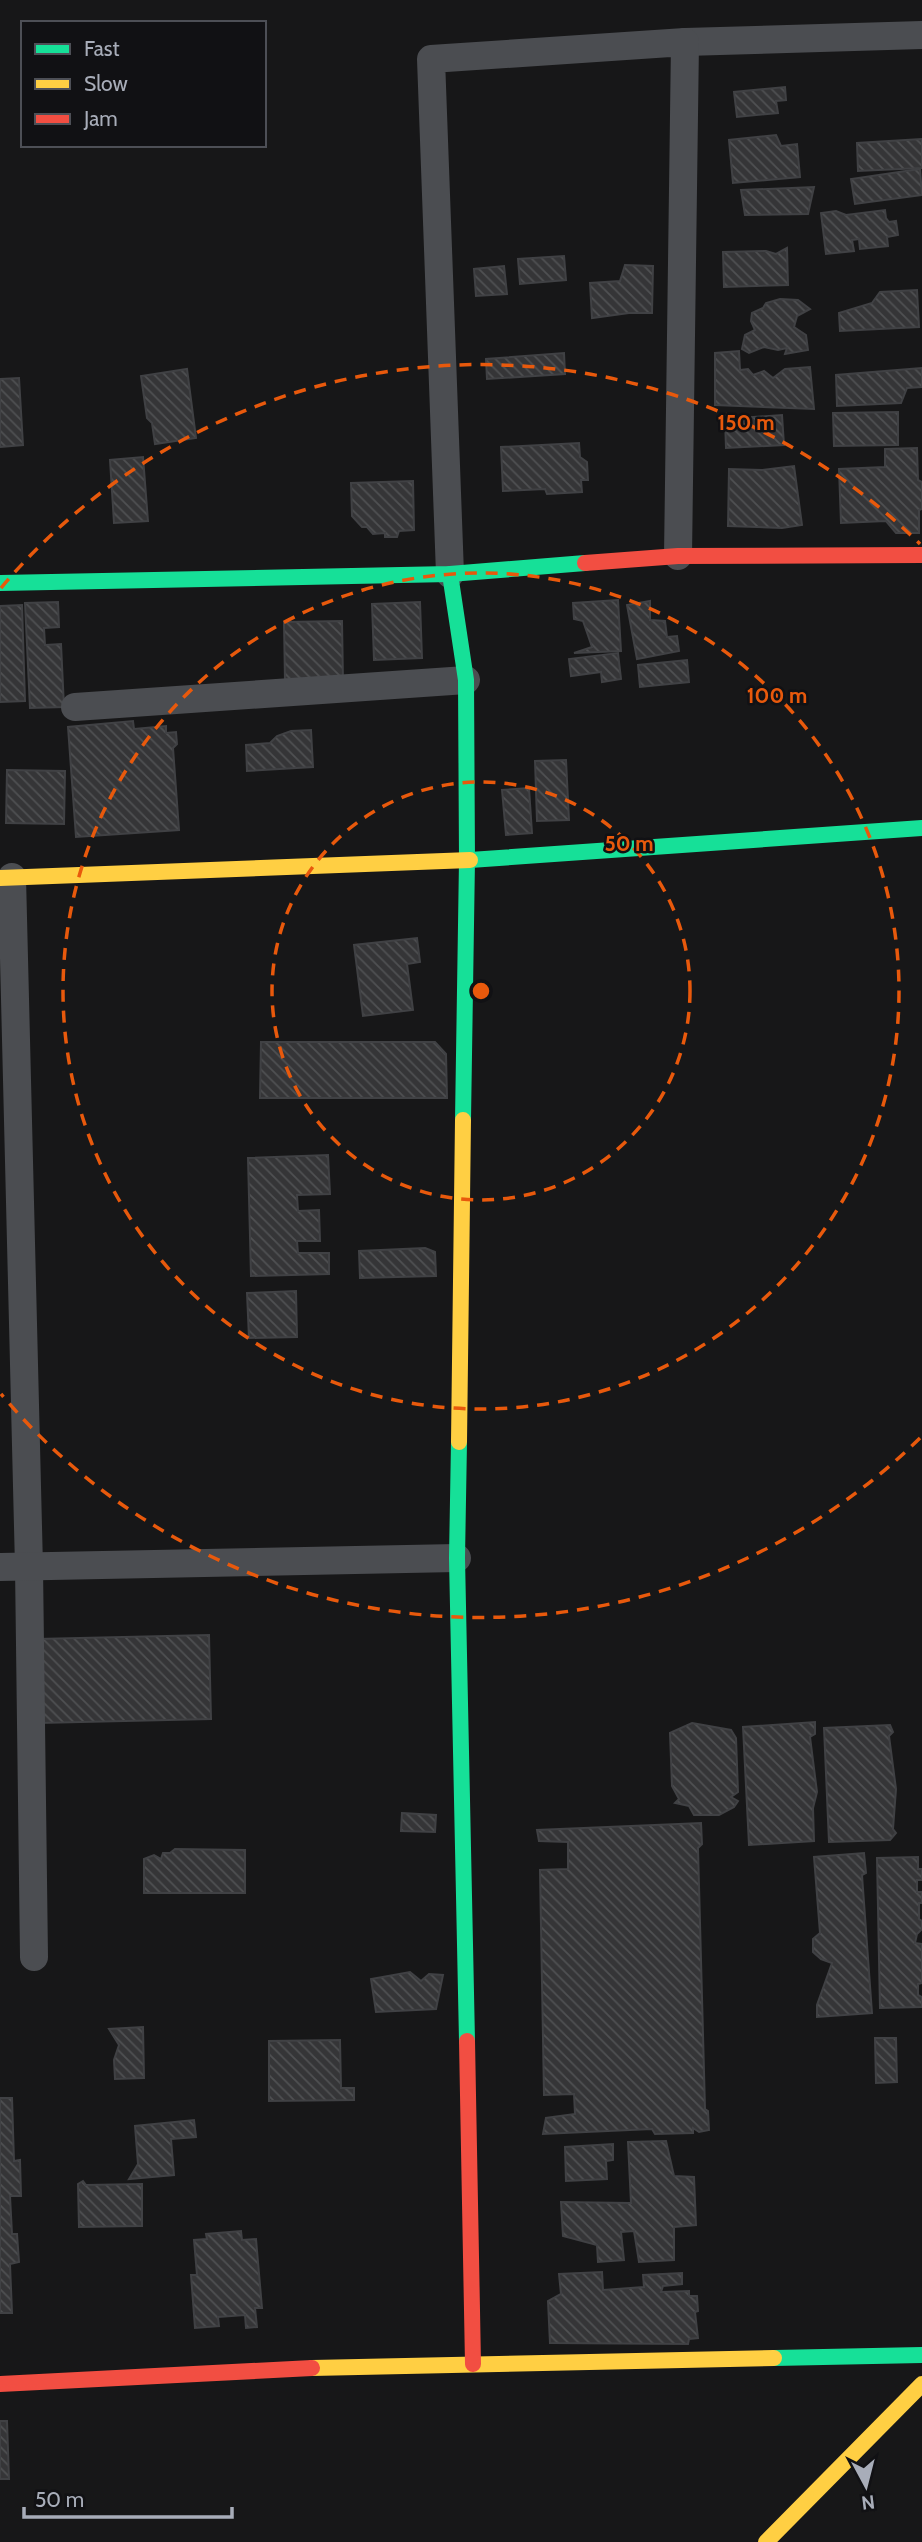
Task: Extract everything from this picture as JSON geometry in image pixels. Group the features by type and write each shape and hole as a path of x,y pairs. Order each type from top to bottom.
{"street":[{"path":"473,2364 457,1559 467,860 466,680 450,574 430,59 685,42 922,35"},
{"path":"678,556 685,42"},
{"path":"0,583 450,574 678,556 922,555"},
{"path":"75,707 466,680"},
{"path":"34,1957 29,1567 6,877 467,860 922,828"},
{"path":"0,1567 457,1559"},
{"path":"0,2384 325,2367 922,2355"},
{"path":"766,2542 922,2384"}],"building":[{"path":"785,87 786,100 776,101 778,113 737,117 734,92"},
{"path":"776,135 781,146 797,144 800,177 733,183 729,140"},
{"path":"922,139 922,168 858,171 857,143"},
{"path":"920,169 922,195 855,204 851,179"},
{"path":"814,187 808,214 745,215 741,190"},
{"path":"885,210 889,222 896,221 898,235 887,237 888,246 860,249 859,239 852,240 854,251 826,254 821,213 836,211 846,215"},
{"path":"787,248 788,285 724,287 723,252 766,251 776,254"},
{"path":"564,256 566,280 520,284 518,259"},
{"path":"625,265 653,266 652,313 592,318 590,283 620,281"},
{"path":"504,266 507,294 476,296 474,269"},
{"path":"917,290 919,327 840,331 839,313 872,303 880,292"},
{"path":"780,299 798,300 810,309 797,316 794,327 806,335 808,350 785,354 787,348 778,350 764,347 749,353 742,349 745,335 755,330 751,321 752,313 763,308 766,303"},
{"path":"739,351 740,370 748,369 753,375 764,371 773,378 785,369 810,367 814,409 715,405 715,353"},
{"path":"564,353 565,374 487,379 486,359"},
{"path":"922,368 922,387 907,388 901,403 837,406 836,375"},
{"path":"187,369 196,438 155,444 152,423 147,418 141,376"},
{"path":"19,378 23,445 0,447 0,379"},
{"path":"898,412 898,445 834,446 833,413"},
{"path":"782,415 784,445 726,448 725,419"},
{"path":"579,443 580,457 587,462 588,480 581,480 582,492 547,494 545,489 503,491 501,447"},
{"path":"917,448 918,480 922,482 919,533 896,533 886,521 841,523 839,469 885,467 885,449"},
{"path":"143,457 148,521 114,523 110,460"},
{"path":"794,466 802,525 782,528 728,526 729,469 762,470"},
{"path":"413,481 414,530 399,531 397,537 385,537 385,533 373,534 367,527 362,527 352,516 351,483"},
{"path":"618,600 621,651 574,653 592,647 583,621 574,619 573,603"},
{"path":"650,601 650,620 665,621 667,637 677,636 679,651 637,659 627,605"},
{"path":"58,602 59,627 44,628 45,645 61,644 64,707 30,708 25,603"},
{"path":"420,602 422,658 374,660 372,604"},
{"path":"22,605 25,701 0,702 0,606"},
{"path":"342,621 343,681 285,682 284,622"},
{"path":"618,653 621,679 602,682 601,672 571,676 569,659"},
{"path":"687,660 689,682 640,687 638,665"},
{"path":"133,721 134,729 166,726 166,733 176,732 177,744 173,748 179,830 76,837 68,727"},
{"path":"311,730 313,767 247,771 246,745 270,743 277,736 291,731"},
{"path":"566,760 569,820 537,821 535,761"},
{"path":"7,770 65,771 64,824 6,823"},
{"path":"529,788 532,833 506,835 502,790"},
{"path":"417,938 420,962 407,964 413,1010 363,1016 354,945"},
{"path":"261,1042 435,1042 446,1054 447,1098 260,1098"},
{"path":"328,1155 330,1194 297,1195 298,1211 319,1210 320,1241 297,1241 298,1253 329,1253 329,1274 251,1276 248,1158"},
{"path":"425,1248 435,1252 436,1276 360,1278 359,1251"},
{"path":"296,1291 297,1337 249,1338 247,1293"},
{"path":"209,1635 211,1719 39,1723 37,1639"},
{"path":"815,1722 815,1734 810,1737 817,1792 813,1808 814,1841 749,1845 743,1727"},
{"path":"692,1723 731,1730 736,1738 738,1792 731,1797 738,1801 734,1807 719,1815 694,1815 689,1806 675,1803 679,1799 672,1786 670,1733"},
{"path":"890,1725 893,1732 889,1736 896,1789 893,1829 896,1833 890,1840 829,1842 824,1728"},
{"path":"402,1813 436,1815 435,1832 401,1831"},
{"path":"701,1823 702,1844 698,1848 705,2109 708,2111 709,2130 699,2132 693,2128 693,2133 655,2134 652,2129 543,2134 546,2118 575,2114 574,2094 544,2095 540,1870 568,1869 568,1842 539,1841 537,1830"},
{"path":"175,1849 245,1850 245,1893 144,1893 144,1859 154,1855 161,1859 163,1853 170,1853"},
{"path":"864,1853 866,1873 862,1875 872,2013 817,2017 817,2005 832,1963 813,1952 813,1939 820,1933 814,1857"},
{"path":"918,1857 918,1869 922,1869 922,1880 917,1880 917,1892 922,1892 919,1919 922,1921 922,1929 917,1934 915,1943 922,1944 922,1983 918,1984 918,1995 922,1997 922,2007 880,2008 877,1858"},
{"path":"410,1972 421,1981 429,1974 443,1975 436,2009 376,2012 371,1979"},
{"path":"143,2027 144,2078 115,2079 114,2060 119,2045 109,2029"},
{"path":"875,2038 896,2038 897,2082 876,2083"},
{"path":"340,2040 341,2088 354,2088 354,2100 269,2101 269,2041"},
{"path":"0,2098 12,2098 14,2161 20,2160 21,2196 10,2196 12,2234 17,2234 19,2262 10,2264 12,2313 0,2313"},
{"path":"194,2120 196,2137 171,2139 174,2175 129,2179 138,2164 135,2126"},
{"path":"666,2141 674,2176 694,2177 696,2225 674,2227 674,2260 639,2262 634,2231 621,2232 624,2260 598,2262 597,2245 563,2236 561,2202 631,2203 628,2142"},
{"path":"613,2144 613,2160 606,2161 607,2179 566,2181 565,2147"},
{"path":"83,2181 86,2185 142,2184 142,2226 79,2227 78,2184"},
{"path":"241,2231 242,2240 256,2239 262,2308 255,2308 257,2327 246,2328 245,2315 218,2317 219,2326 195,2328 191,2275 197,2275 194,2240 207,2239 206,2234"},
{"path":"602,2272 603,2290 644,2287 643,2275 682,2273 682,2284 663,2286 661,2292 689,2291 689,2296 697,2296 698,2311 695,2312 698,2338 689,2339 688,2344 550,2343 548,2301 561,2294 559,2274"},
{"path":"0,2421 7,2421 9,2479 0,2479"}],"traffic: fast":[{"path":"0,583 450,574 585,563"},
{"path":"450,574 466,680 467,860 463,1120"},
{"path":"470,860 922,828"},
{"path":"459,1442 457,1558 467,2041"},
{"path":"774,2358 922,2355"}],"traffic: slow":[{"path":"0,878 470,860"},
{"path":"459,1442 463,1120"},
{"path":"312,2368 774,2358"},
{"path":"766,2542 922,2384"}],"traffic: jam":[{"path":"585,563 678,556 922,555"},
{"path":"467,2041 473,2364"},
{"path":"0,2384 312,2368"}]}
